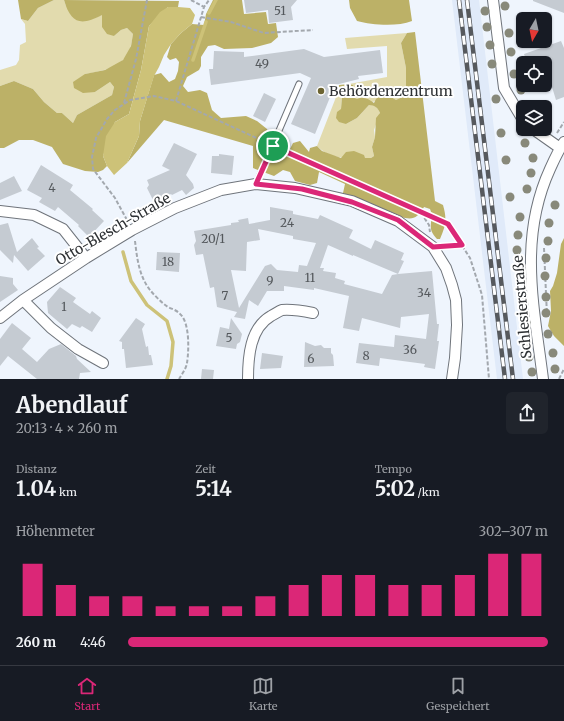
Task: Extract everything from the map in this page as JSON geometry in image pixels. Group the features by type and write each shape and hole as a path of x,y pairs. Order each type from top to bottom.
{"street":[{"path":"493,0 504,88 516,108"},
{"path":"546,136 562,145"},
{"name":"Schlesierstraße","path":"543,379 532,294 530,256 533,222 543,184 562,145"},
{"name":"Otto-Blesch-Straße","path":"0,318 23,300 86,258 132,230 175,208 221,190 256,184 302,189 352,202 398,220 433,247 446,268 456,300 457,325 452,379"},
{"path":"0,211 34,215 63,229 86,258"},
{"path":"23,300 51,328 78,349 103,363"},
{"path":"248,379 248,358 254,334 266,319 281,310 297,310 313,313"}],"lane":[{"path":"256,184 299,84"}],"path":[{"path":"124,103 136,59 147,0"},
{"path":"191,0 204,8"},
{"path":"176,101 201,17 209,0"},
{"path":"201,17 230,22 264,33 313,30"},
{"path":"130,100 154,96 176,101 448,224 470,258 482,295 489,379"},
{"path":"543,242 547,318"},
{"path":"433,247 462,245"},
{"path":"559,379 564,369"}],"shaded area":[{"path":"18,0 54,0 38,8 28,21 21,19"},
{"path":"54,0 64,0 66,6 95,18 103,14 114,36 121,30 127,28 133,34 129,51 123,60 110,68 85,74 95,92 110,82 114,87 112,95 77,115 73,123 62,113 57,113 44,102 33,89 14,81 0,86 0,70 16,65 19,60 20,45 26,42 25,24 21,19 28,21 38,8"},
{"path":"64,0 179,1 178,7 168,7 149,26 141,70 129,114 115,122 103,156 107,166 98,172 85,171 63,164 52,147 33,140 19,140 4,148 0,148 0,86 14,81 33,89 44,102 57,113 62,113 73,123 77,115 112,95 114,87 110,82 95,92 83,93 74,88 73,82 85,74 105,70 123,60 131,46 133,34 127,28 121,30 114,36 107,34 102,27 102,15 88,21 78,21 70,14"},
{"path":"213,0 242,0 244,14 266,12 268,24 276,23 278,37 271,43 252,48 224,49 215,45 208,46 201,57 201,66 199,70 187,77 183,86 188,92 200,90 207,93 212,110 221,118 246,116 257,121 267,129 271,140 269,149 287,155 293,143 300,141 309,152 310,148 317,146 322,151 341,158 346,152 354,151 364,155 365,158 371,158 374,156 372,147 375,137 376,118 380,113 375,106 369,105 357,118 346,124 339,122 336,118 337,112 341,109 342,97 338,92 339,85 353,85 355,91 353,97 357,99 366,98 374,103 382,94 388,95 396,100 402,97 406,91 406,68 401,43 407,33 415,32 435,201 443,205 445,214 445,226 440,239 437,239 433,235 430,209 424,207 414,218 400,217 343,193 345,184 319,172 317,183 310,185 295,181 290,172 283,170 274,176 253,168 253,146 164,120 127,163 139,136 140,121 154,75 161,73 169,82 175,79 179,62 176,58 170,60 167,57 171,44 192,24 204,25 206,14"},
{"path":"349,0 409,0 412,21 384,25 357,21 350,8"},
{"path":"452,0 479,0 523,379 497,379"},
{"path":"168,7 190,8 195,15 192,24 171,44 164,55 154,76 140,121 139,136 127,163 114,175 107,166 103,156 106,136 115,122 129,114 141,70 149,26 160,12"},
{"path":"407,33 401,43 406,68 406,91 402,97 396,100 388,95 379,100 367,102 353,97 355,91 353,85 349,84 387,77 387,46 347,49 345,38"},
{"path":"338,92 342,97 341,109 346,124 357,118 369,105 374,105 380,113 374,130 375,137 372,147 374,156 371,158 342,158 329,154 317,146"},
{"path":"564,238 564,346 554,336 548,326 551,311 550,291 557,273 561,244"}],"building":[{"path":"244,0 297,0 291,7 293,20 269,23 268,10 246,13"},
{"path":"564,0 564,13 533,1"},
{"path":"561,41 564,48 564,97 556,100 552,87 552,56 525,56 524,54 541,48 552,48 552,44"},
{"name":"Behördenzentrum","path":"304,49 324,57 380,50 383,73 358,76 359,79 335,85 315,134 291,124 311,78 300,73 211,85 209,69 213,69 214,51 244,52 244,57"},
{"path":"264,93 276,99 265,122 253,116"},
{"path":"174,143 197,154 186,175 193,184 194,188 186,195 182,190 154,202 147,188 149,185 147,180 170,170 162,166"},
{"path":"219,154 234,156 232,175 211,173 212,156 219,156"},
{"path":"41,165 73,185 70,190 93,209 92,210 104,221 89,237 78,226 79,225 58,207 55,211 39,202 42,198 27,190"},
{"path":"14,176 22,191 0,200 0,183"},
{"path":"270,207 293,211 293,214 318,219 320,215 353,230 349,238 371,249 375,240 404,253 401,260 404,261 398,274 432,271 437,324 439,324 437,341 439,341 435,369 424,367 425,364 380,358 379,366 356,363 359,343 394,347 395,335 426,339 429,314 401,317 400,328 362,318 359,331 343,328 349,296 314,288 314,290 284,286 284,291 267,291 258,306 249,300 245,319 234,317 237,312 217,307 214,287 210,288 203,254 196,255 194,231 231,225 231,223 239,222 238,220 248,218 249,224 270,220","holes":["258,229 293,236 293,239 316,243 307,266 299,265 298,272 277,270 271,264 265,266 239,308 231,270 246,271 247,242 260,240","328,245 398,274 392,275 382,294 344,284 345,281 335,278 336,273 323,271 324,268 320,268"]},
{"path":"8,223 17,252 32,238 39,247 37,248 45,256 28,271 14,255 13,263 0,250 0,225"},
{"path":"157,252 180,253 179,272 156,270"},
{"path":"0,276 13,278 13,284 18,290 0,302"},
{"path":"60,287 76,298 73,302 90,314 92,311 101,318 92,332 82,326 80,328 72,324 67,329 48,313 47,302"},
{"path":"136,318 145,324 142,329 146,347 148,346 149,355 151,355 153,365 126,368 124,349 122,349 122,342 119,341"},
{"path":"231,318 242,334 240,342 237,344 236,349 216,346 220,327 229,329"},
{"path":"12,323 31,338 22,349 37,362 49,349 61,344 76,356 77,359 91,372 80,373 79,379 37,379 8,356 0,366 0,339"},
{"path":"305,342 315,346 321,345 324,348 331,348 334,366 304,367"},
{"path":"262,353 283,356 281,368 260,369"},
{"path":"202,369 214,370 213,379 201,379"}],"waterway":[{"path":"209,13 216,0"},
{"path":"193,60 206,22"},
{"path":"123,252 131,281 147,305 167,321 173,342 171,366 167,379"}],"railway":[{"path":"459,0 505,379"},
{"path":"467,0 513,379"}],"place":[{"name":"Behördenzentrum","path":"321,91"}],"route":[{"path":"273,146 448,224 462,245 433,247 398,220 341,198 302,189 256,184 273,146"}]}
